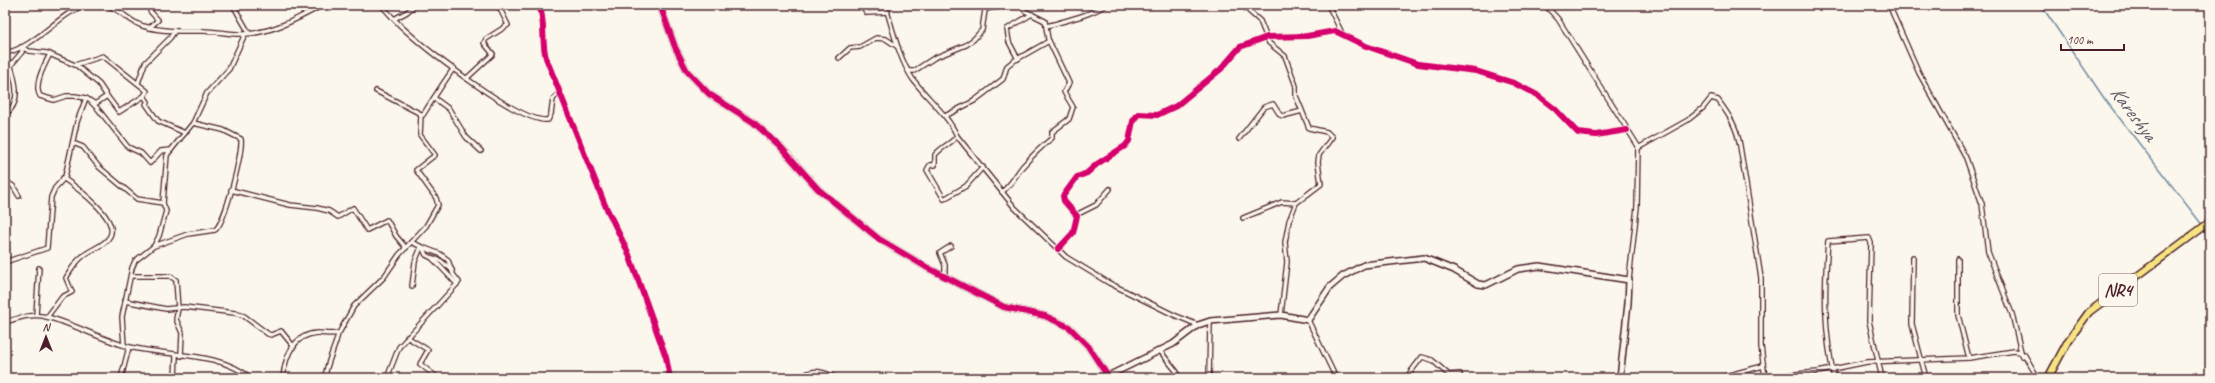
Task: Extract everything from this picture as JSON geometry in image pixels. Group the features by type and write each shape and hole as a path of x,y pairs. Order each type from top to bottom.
{"highway":[{"name":"NR4","path":"2048,378 2068,341 2089,312 2210,222"}],"street":[{"path":"74,5 74,10"},
{"path":"5,52 21,48 74,10 85,5"},
{"path":"106,5 121,11 135,23 149,28 174,32 212,31 247,34 278,26 323,5"},
{"path":"149,28 158,20 150,11 152,5"},
{"path":"233,5 247,34"},
{"path":"381,5 413,37 491,97 540,121 550,118 553,99 559,93"},
{"path":"394,19 416,5"},
{"path":"467,78 493,54 484,43 486,39 508,24 498,5"},
{"path":"539,5 543,26 542,44 559,93 605,205 628,252 666,357 670,378"},
{"path":"660,5 682,63 687,71 709,94 752,122 782,149 818,189 879,239 945,277 1004,307 1044,316 1069,327 1088,346 1109,377 1160,350 1198,325 1210,321 1281,316 1308,320"},
{"path":"860,5 867,13 888,12"},
{"path":"886,5 898,48 909,71 925,94 953,126 957,136 1015,208 1077,265 1174,315 1198,325"},
{"path":"909,71 914,72 934,58 966,45 982,30 985,10 990,7 1001,8 1006,5"},
{"path":"1002,192 1011,185 1022,168 1052,138 1052,132 1069,119 1073,110 1073,104 1064,92 1069,83 1049,41 1047,26 1042,18 1025,11 1021,5"},
{"path":"1047,26 1068,21 1096,11 1106,5"},
{"path":"1242,5 1260,21 1269,43 1285,56 1296,86 1296,96 1309,128 1326,132 1332,137 1319,155 1318,162 1321,184 1296,203 1286,234 1287,262 1281,316"},
{"path":"1328,5 1342,34"},
{"path":"1545,5 1558,19 1638,148 1637,207 1620,378"},
{"path":"1889,5 1919,73 1966,158 1982,204 1988,252 2012,314 2022,356"},
{"path":"1018,59 1009,42 1007,29 1032,14"},
{"path":"1076,215 1064,201 1063,196 1077,177 1087,173 1097,164 1125,146 1129,141 1133,121 1138,114 1157,115 1176,106 1216,74 1240,48 1267,37 1307,36 1335,31 1366,46 1418,64 1476,71 1514,83 1537,95 1555,109 1578,133 1596,135 1627,130"},
{"path":"138,83 145,63 174,32"},
{"path":"154,246 166,211 163,203 166,160 171,150 193,123 207,93 229,69 247,34"},
{"path":"839,58 850,48 860,47 876,38 886,39 898,48"},
{"path":"945,116 974,101 1003,79 1007,66 1049,41"},
{"path":"21,48 50,54 76,65 99,84 118,112 144,96 147,90 103,56 76,65"},
{"path":"5,72 10,63 22,52 21,48"},
{"path":"50,54 38,87 40,96 54,100 66,96 87,99 96,104 107,96"},
{"path":"5,60 10,63 17,93 13,108 7,113 5,123"},
{"path":"325,378 325,368 336,344 338,334 354,306 384,276 426,226 439,203 416,170 435,155 420,135 421,115 454,68"},
{"path":"376,91 421,115"},
{"path":"144,96 148,102 146,104 158,121 185,133"},
{"path":"434,98 449,109 466,137 481,151"},
{"path":"1638,148 1688,120 1703,108 1711,98 1718,100 1732,119 1738,132 1761,278 1764,378 1833,370 1877,361 1969,358 2014,351 2020,352 2022,356 2024,354 2038,378"},
{"path":"5,262 46,248 51,197 63,178 73,143 77,122 87,99"},
{"path":"87,99 98,109 128,147 141,153 150,163 161,151 171,150"},
{"path":"1239,139 1264,107 1273,104 1280,115 1283,116 1302,111"},
{"path":"124,345 122,317 135,261 154,246 188,234 218,230 225,214 241,139 223,130 193,123"},
{"path":"957,136 952,142 935,154 935,165 930,166 927,170 944,199 966,186 983,167"},
{"path":"73,143 83,147 100,167 137,199 163,203"},
{"path":"47,317 62,297 72,292 66,278 74,263 84,255 100,246 110,235 111,226 103,214 87,196 63,178"},
{"path":"5,181 13,186 19,196"},
{"path":"1076,215 1096,205 1110,189"},
{"path":"231,190 290,205 329,211 337,217 353,208 367,230 387,220 396,236 406,248"},
{"path":"1243,218 1282,202 1296,203"},
{"path":"1058,249 1073,233 1076,215"},
{"path":"1834,378 1826,336 1824,300 1828,241 1831,239 1870,240 1869,321 1882,378"},
{"path":"411,242 444,256 451,264 452,270"},
{"path":"945,277 945,265 940,253 951,246"},
{"path":"373,378 379,376 387,378 399,347 459,282 452,270 441,261 426,256 422,247"},
{"path":"412,286 415,262 422,247"},
{"path":"1913,257 1912,324 1926,378"},
{"path":"432,258 457,284"},
{"path":"1308,320 1330,287 1343,276 1364,264 1424,258 1454,270 1478,284 1486,285 1518,269 1540,266 1629,280"},
{"path":"1958,259 1958,315 1969,358"},
{"path":"36,315 39,268"},
{"path":"131,276 173,277 176,280 178,309 177,323 182,333 176,378"},
{"path":"125,301 166,309 178,309 184,307 235,313 244,316 271,335 281,331 294,347"},
{"path":"5,322 36,315 47,317 129,347 178,356 208,358 230,364 252,378"},
{"path":"1308,320 1336,378"},
{"path":"1209,378 1210,321"},
{"path":"283,378 285,361 303,335 324,333 338,334"},
{"path":"408,337 428,350 420,364 438,378"},
{"path":"121,378 129,347"},
{"path":"1160,350 1177,372 1178,378"},
{"path":"1406,378 1422,357 1432,360 1449,375 1460,374"},
{"path":"1718,378 1763,366"},
{"path":"801,378 809,372 818,371 836,378"},
{"path":"1684,378 1711,378"}],"waterway":[{"name":"Kareshya","path":"2041,5 2104,98 2203,226"},
{"name":"Kareshya","path":"2206,229 2210,234"}],"cycle path":[{"path":"539,5 542,18 546,58 605,205 628,252 666,357 670,378"},
{"path":"660,5 675,47 687,71 709,94 753,122 779,145 818,189 879,239 926,267 1004,307 1045,316 1069,327 1088,346 1109,378"},
{"path":"1058,249 1073,233 1077,216 1064,201 1063,196 1077,177 1087,173 1097,164 1125,146 1129,141 1133,121 1138,114 1157,115 1176,106 1221,69 1240,47 1267,37 1307,36 1335,31 1366,46 1418,64 1476,71 1514,83 1537,95 1555,109 1578,133 1596,135 1627,130"}]}
